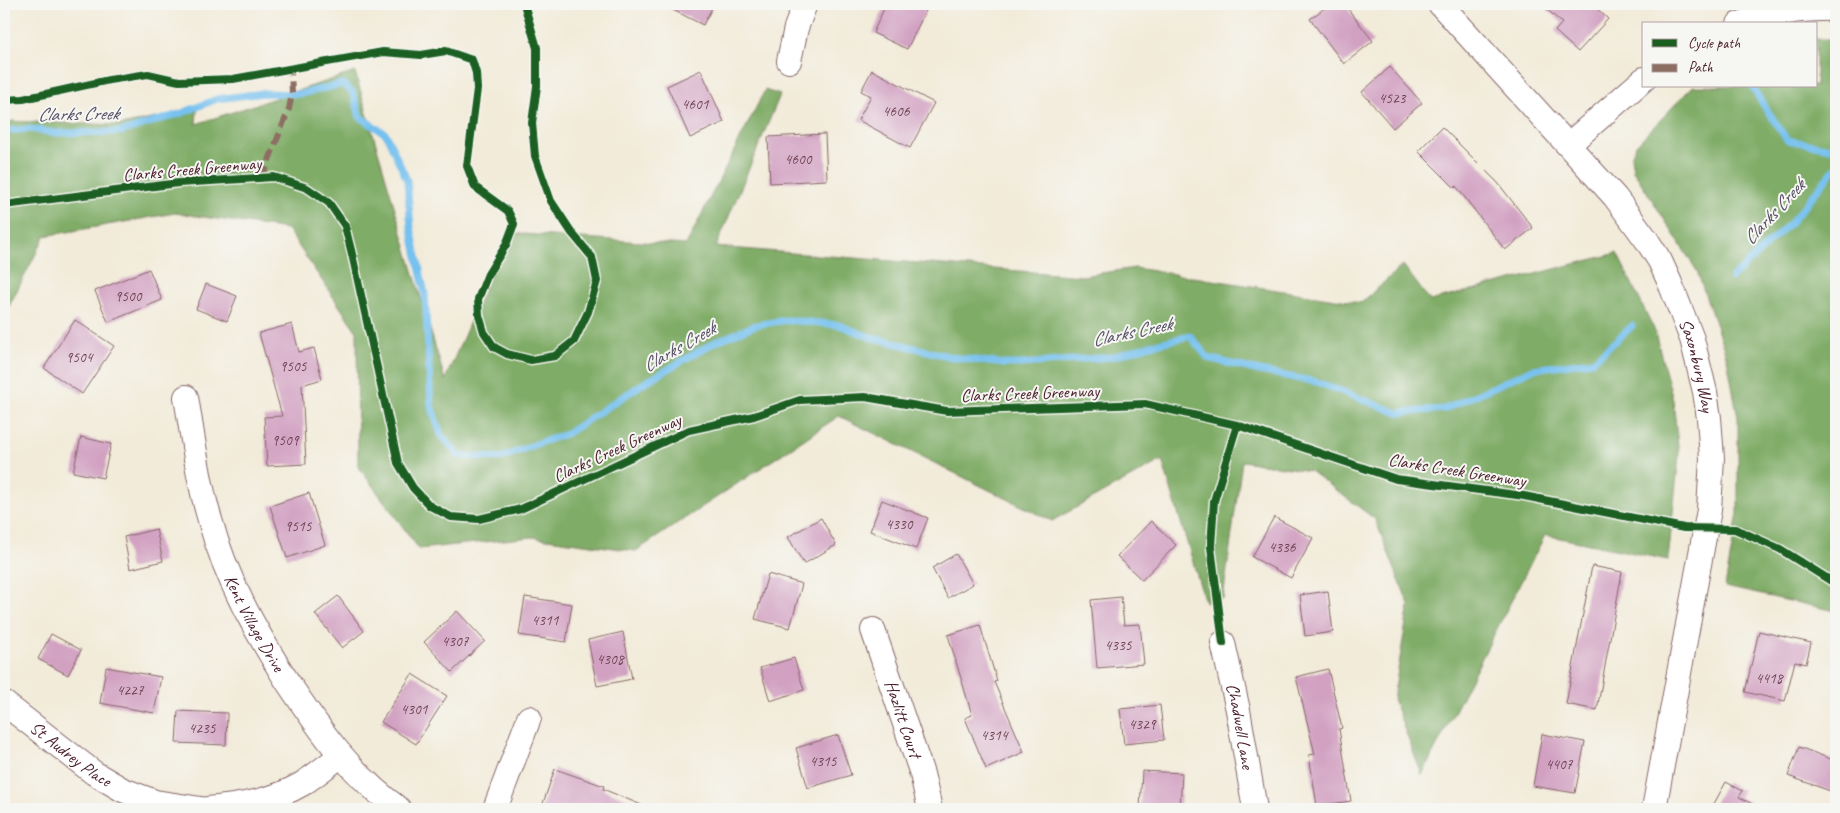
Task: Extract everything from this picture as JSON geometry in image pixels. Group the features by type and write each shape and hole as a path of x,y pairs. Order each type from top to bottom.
{"street":[{"path":"790,61 796,28 806,4"},
{"name":"Saxonbury Way","path":"1440,4 1615,197 1646,239 1660,262 1692,339 1705,392 1709,418 1712,458 1709,510 1654,809"},
{"path":"1744,22 1759,16 1798,10 1836,9"},
{"path":"1568,145 1642,80"},
{"name":"Kent Village Drive","path":"186,397 203,493 210,521 226,570 242,606 314,722 340,756 364,782 399,809"},
{"name":"Hazlitt Court","path":"873,630 922,774 930,809"},
{"name":"Chadwell Lane","path":"1223,643 1238,710 1255,809"},
{"name":"St Audrey Place","path":"4,703 94,773 123,790 154,802 200,809"},
{"path":"495,809 529,718"},
{"path":"208,809 239,806 270,798 300,785 340,756"}],"green space":[{"path":"1818,39 1836,39 1836,611 1725,587 1738,513 1738,418 1727,358 1697,271 1633,170 1631,157 1636,145 1691,88 1818,88"},
{"path":"355,72 445,380 508,233 686,245 765,90 780,95 716,247 1082,276 1135,268 1361,303 1403,265 1430,301 1617,253 1654,329 1673,400 1679,455 1668,560 1545,535 1422,775 1393,699 1409,605 1375,519 1310,471 1242,461 1223,598 1205,602 1162,460 1052,521 839,416 636,551 532,537 419,549 358,466 357,332 287,229 175,213 45,236 4,316 4,121 121,125 197,110 196,124"}],"building":[{"path":"661,4 714,4 703,25"},
{"path":"886,4 929,4 907,49 873,33"},
{"path":"1330,4 1344,4 1373,41 1344,64 1310,19"},
{"path":"1541,4 1592,4 1608,19 1578,52 1555,31 1562,23"},
{"path":"1390,67 1422,103 1393,128 1362,92"},
{"path":"701,70 724,122 690,138 667,86"},
{"path":"872,70 934,103 910,148 858,120 871,96 861,91"},
{"path":"1442,127 1498,183 1533,228 1505,250 1456,186 1455,188 1418,151"},
{"path":"825,134 827,180 770,183 768,137"},
{"path":"149,269 162,300 108,322 95,291"},
{"path":"206,284 237,296 227,321 196,309"},
{"path":"75,320 114,346 82,394 44,368"},
{"path":"292,324 299,352 314,348 322,379 302,385 306,464 267,466 264,417 282,416 259,333"},
{"path":"81,437 111,444 103,478 73,472"},
{"path":"309,493 325,545 287,558 270,506"},
{"path":"882,500 928,518 916,549 870,531"},
{"path":"1274,517 1313,538 1291,578 1252,557"},
{"path":"821,518 836,545 804,564 788,537"},
{"path":"1151,521 1176,545 1142,580 1117,556"},
{"path":"156,529 163,561 130,569 124,537"},
{"path":"956,554 973,584 948,598 932,568"},
{"path":"1592,566 1622,572 1597,710 1566,704"},
{"path":"768,574 802,584 790,628 755,619"},
{"path":"1328,591 1333,632 1305,636 1300,595"},
{"path":"338,596 364,631 342,648 315,614"},
{"path":"525,597 572,604 566,642 519,635"},
{"path":"1121,597 1124,625 1140,624 1144,664 1097,668 1091,600"},
{"path":"457,611 485,641 452,672 424,642"},
{"path":"980,625 997,681 994,682 1024,752 986,769 965,718 972,715 948,635"},
{"path":"1759,631 1811,643 1806,664 1795,661 1785,701 1745,692"},
{"path":"623,632 632,679 597,686 588,640"},
{"path":"51,634 81,650 68,675 38,659"},
{"path":"794,658 804,690 770,701 760,668"},
{"path":"106,667 161,677 154,713 100,703"},
{"path":"1328,669 1342,728 1339,729 1351,801 1317,806 1309,755 1315,754 1296,677"},
{"path":"412,674 447,696 416,744 381,722"},
{"path":"1160,705 1164,740 1124,744 1120,709"},
{"path":"178,711 227,713 226,745 176,743"},
{"path":"1542,734 1585,742 1575,793 1533,786"},
{"path":"838,735 851,775 808,788 796,748"},
{"path":"1799,747 1836,761 1836,793 1788,776"},
{"path":"555,769 604,786 603,789 651,809 541,809"},
{"path":"1142,771 1182,773 1180,809 1140,809"},
{"path":"1726,782 1743,791 1739,797 1762,809 1711,809"}],"waterway":[{"name":"Clarks Creek","path":"4,131 31,129 54,133 121,132 182,113 217,99 263,93 300,94 343,84 353,93 360,117 386,134 407,180 411,228 425,294 431,405 441,435 459,456 501,458 566,434 644,383 715,342 756,325 787,320 839,325 870,337 952,357 1004,364 1112,357 1190,336 1208,358 1259,371 1317,382 1398,413 1445,409 1533,369 1593,361 1632,326"},
{"path":"1752,88 1787,140 1836,149"},
{"name":"Clarks Creek","path":"1732,278 1792,221 1836,167"}],"marked path":[{"path":"262,178 289,109 292,94 291,70"}],"cycle path":[{"path":"4,100 23,99 109,80 148,74 179,81 233,79 383,52 421,55 446,51 472,60 476,73 477,89 467,166 475,187 508,211 514,224 506,245 488,274 478,299 479,315 484,332 494,347 507,354 531,360 555,356 574,341 588,312 597,281 592,257 572,233 551,201 535,156 532,123 537,86 537,48 524,4"},
{"name":"Clarks Creek Greenway","path":"4,205 179,183 274,177 307,188 329,203 345,226 398,463 413,488 430,506 451,517 479,519 521,509 689,430 754,416 800,400 865,397 947,411 1145,404 1237,425 1396,479 1524,496 1684,528 1735,529 1780,549 1836,584"},
{"path":"1223,643 1211,547 1214,501 1237,425"}]}
